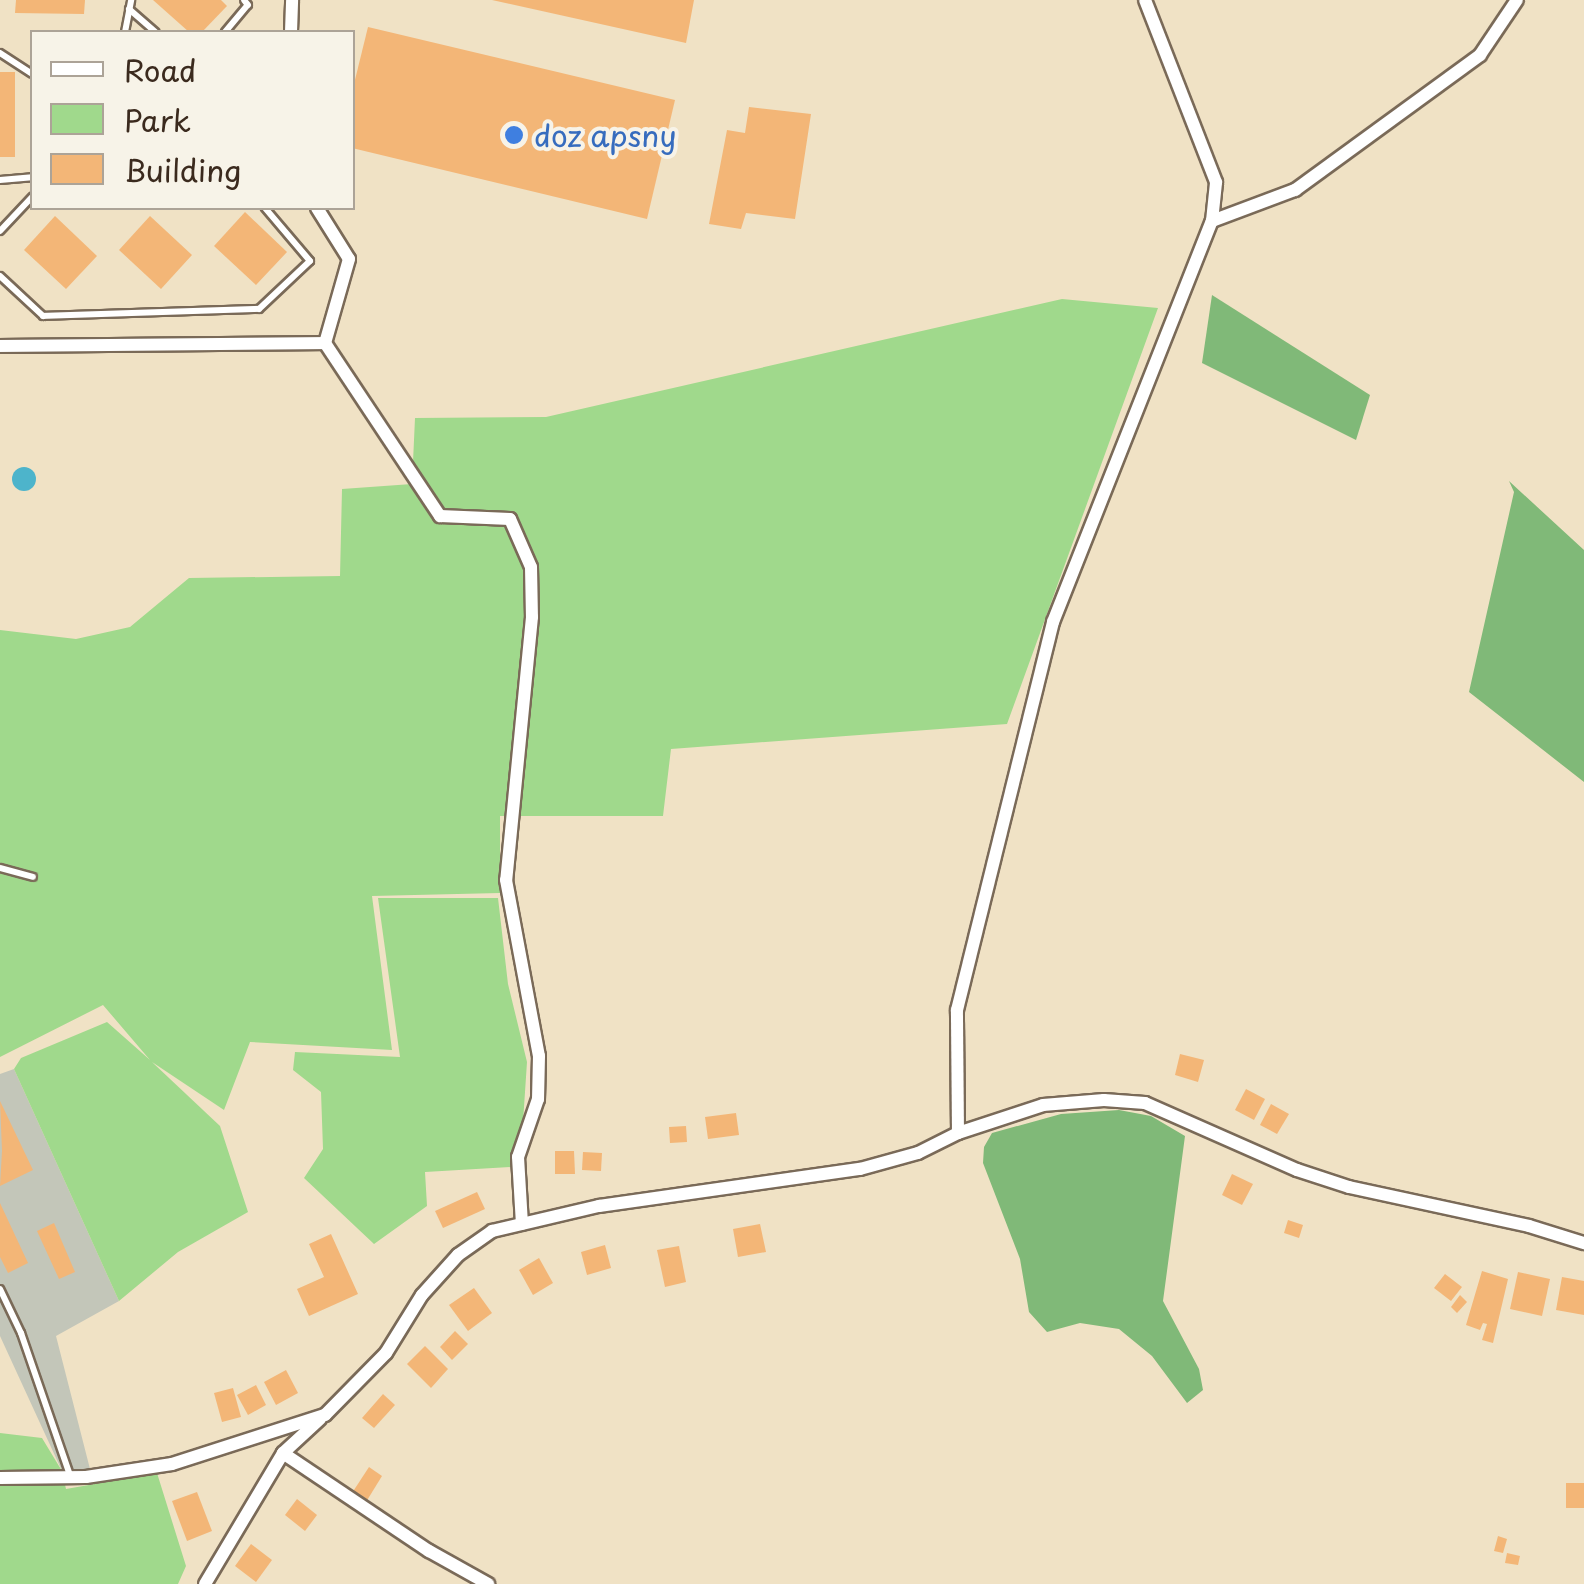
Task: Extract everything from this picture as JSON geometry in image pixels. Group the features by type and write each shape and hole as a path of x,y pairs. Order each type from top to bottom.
{"street":[{"path":"291,30 292,0"},
{"path":"958,1133 957,1010 1052,622 1212,221 1216,182 1146,0"},
{"path":"1212,221 1296,190 1480,55 1517,0"},
{"path":"318,210 348,259 325,344 440,516 510,520 531,568 532,617 506,880 538,1056 538,1099 518,1156 522,1224"},
{"path":"0,346 325,344"},
{"path":"205,1584 283,1453 386,1353 422,1295 458,1255 492,1231 650,1197 860,1170 918,1153 958,1133 1043,1105 1104,1100 1145,1104 1297,1170 1349,1187 1529,1226 1584,1243"},
{"path":"0,1478 71,1478 172,1464 325,1415"},
{"path":"283,1453 429,1552 488,1584"}],"lane":[{"path":"125,30 131,0"},
{"path":"226,30 248,5 244,0"},
{"path":"129,9 153,30"},
{"path":"0,53 30,73"},
{"path":"0,180 30,177"},
{"path":"0,231 30,199"},
{"path":"0,276 43,316 259,309 310,261 267,210"},
{"path":"0,868 33,877"},
{"path":"0,1289 21,1333 71,1478"}],"shaded area":[{"path":"14,1069 119,1301 56,1336 90,1469 62,1471 0,1336 0,1074"}],"green space":[{"path":"1212,295 1370,395 1356,440 1202,363"},
{"path":"1062,299 1158,308 1007,724 671,749 663,816 500,816 500,893 372,896 392,1050 250,1042 224,1110 152,1062 220,1126 248,1212 178,1252 119,1301 14,1069 21,1058 107,1022 150,1060 103,1005 0,1057 0,630 76,639 130,627 189,578 340,576 342,489 412,484 415,418 546,417"},
{"path":"1509,481 1584,550 1584,782 1469,692 1514,492"},
{"path":"378,898 498,898 508,984 527,1062 523,1122 511,1167 425,1172 427,1206 374,1244 304,1178 323,1149 321,1092 293,1070 295,1052 400,1057"},
{"path":"1119,1110 1151,1116 1185,1136 1163,1301 1199,1369 1203,1390 1187,1403 1152,1356 1119,1329 1080,1323 1047,1332 1029,1312 1020,1259 983,1163 984,1147 992,1133 1061,1114"},
{"path":"0,1433 42,1438 62,1471 66,1489 157,1473 186,1566 178,1584 0,1584"}],"water":[{"path":"24,467 36,479 24,491 12,479"}],"building":[{"path":"16,0 85,0 84,14 15,13"},
{"path":"153,0 221,0 227,6 204,30 187,30"},
{"path":"492,0 694,0 686,43"},
{"path":"368,27 675,100 647,219 355,149 355,80"},
{"path":"0,72 15,72 15,157 0,157"},
{"path":"749,107 811,114 795,219 746,213 741,229 709,224 727,130 745,133"},
{"path":"245,212 287,252 256,285 214,246"},
{"path":"55,216 97,256 66,289 24,250"},
{"path":"150,216 192,255 161,289 119,250"},
{"path":"1180,1054 1204,1060 1198,1082 1175,1075"},
{"path":"1246,1089 1265,1099 1254,1120 1235,1110"},
{"path":"0,1101 33,1170 0,1186 2,1151"},
{"path":"1271,1104 1289,1114 1277,1134 1260,1125"},
{"path":"736,1113 739,1135 708,1139 705,1117"},
{"path":"686,1126 687,1142 670,1143 669,1127"},
{"path":"555,1151 574,1151 575,1174 555,1174"},
{"path":"583,1152 602,1153 601,1171 582,1170"},
{"path":"1232,1174 1253,1184 1242,1205 1222,1195"},
{"path":"477,1192 485,1209 443,1228 435,1211"},
{"path":"0,1203 28,1263 8,1273 0,1257"},
{"path":"1288,1220 1303,1225 1299,1238 1284,1233"},
{"path":"54,1223 75,1272 59,1279 37,1231"},
{"path":"760,1224 766,1252 738,1257 733,1229"},
{"path":"331,1234 358,1294 309,1316 297,1289 324,1277 309,1244"},
{"path":"605,1245 611,1268 587,1275 581,1252"},
{"path":"679,1246 686,1282 665,1287 657,1250"},
{"path":"539,1258 553,1283 533,1295 519,1270"},
{"path":"1482,1271 1508,1279 1493,1343 1482,1340 1487,1324 1483,1323 1480,1330 1466,1325"},
{"path":"1518,1272 1550,1279 1542,1316 1510,1309"},
{"path":"1445,1274 1462,1287 1451,1301 1434,1288"},
{"path":"1562,1277 1584,1281 1584,1315 1556,1310"},
{"path":"474,1288 492,1313 468,1331 449,1305"},
{"path":"1460,1295 1467,1302 1457,1313 1451,1307"},
{"path":"455,1331 468,1344 452,1360 440,1347"},
{"path":"425,1346 448,1369 431,1388 407,1364"},
{"path":"286,1370 298,1393 276,1405 264,1382"},
{"path":"256,1385 266,1405 248,1415 237,1395"},
{"path":"233,1388 241,1417 222,1422 214,1393"},
{"path":"383,1394 395,1405 374,1428 362,1418"},
{"path":"369,1467 382,1476 366,1502 352,1493"},
{"path":"1566,1483 1584,1483 1584,1508 1566,1508"},
{"path":"197,1492 212,1531 187,1541 172,1501"},
{"path":"297,1499 317,1515 305,1531 285,1515"},
{"path":"1498,1536 1507,1539 1503,1553 1494,1551"},
{"path":"251,1544 272,1560 256,1582 235,1566"},
{"path":"1507,1553 1520,1556 1518,1565 1505,1563"}],"place":[{"name":"doz apsny","path":"514,135"}]}
